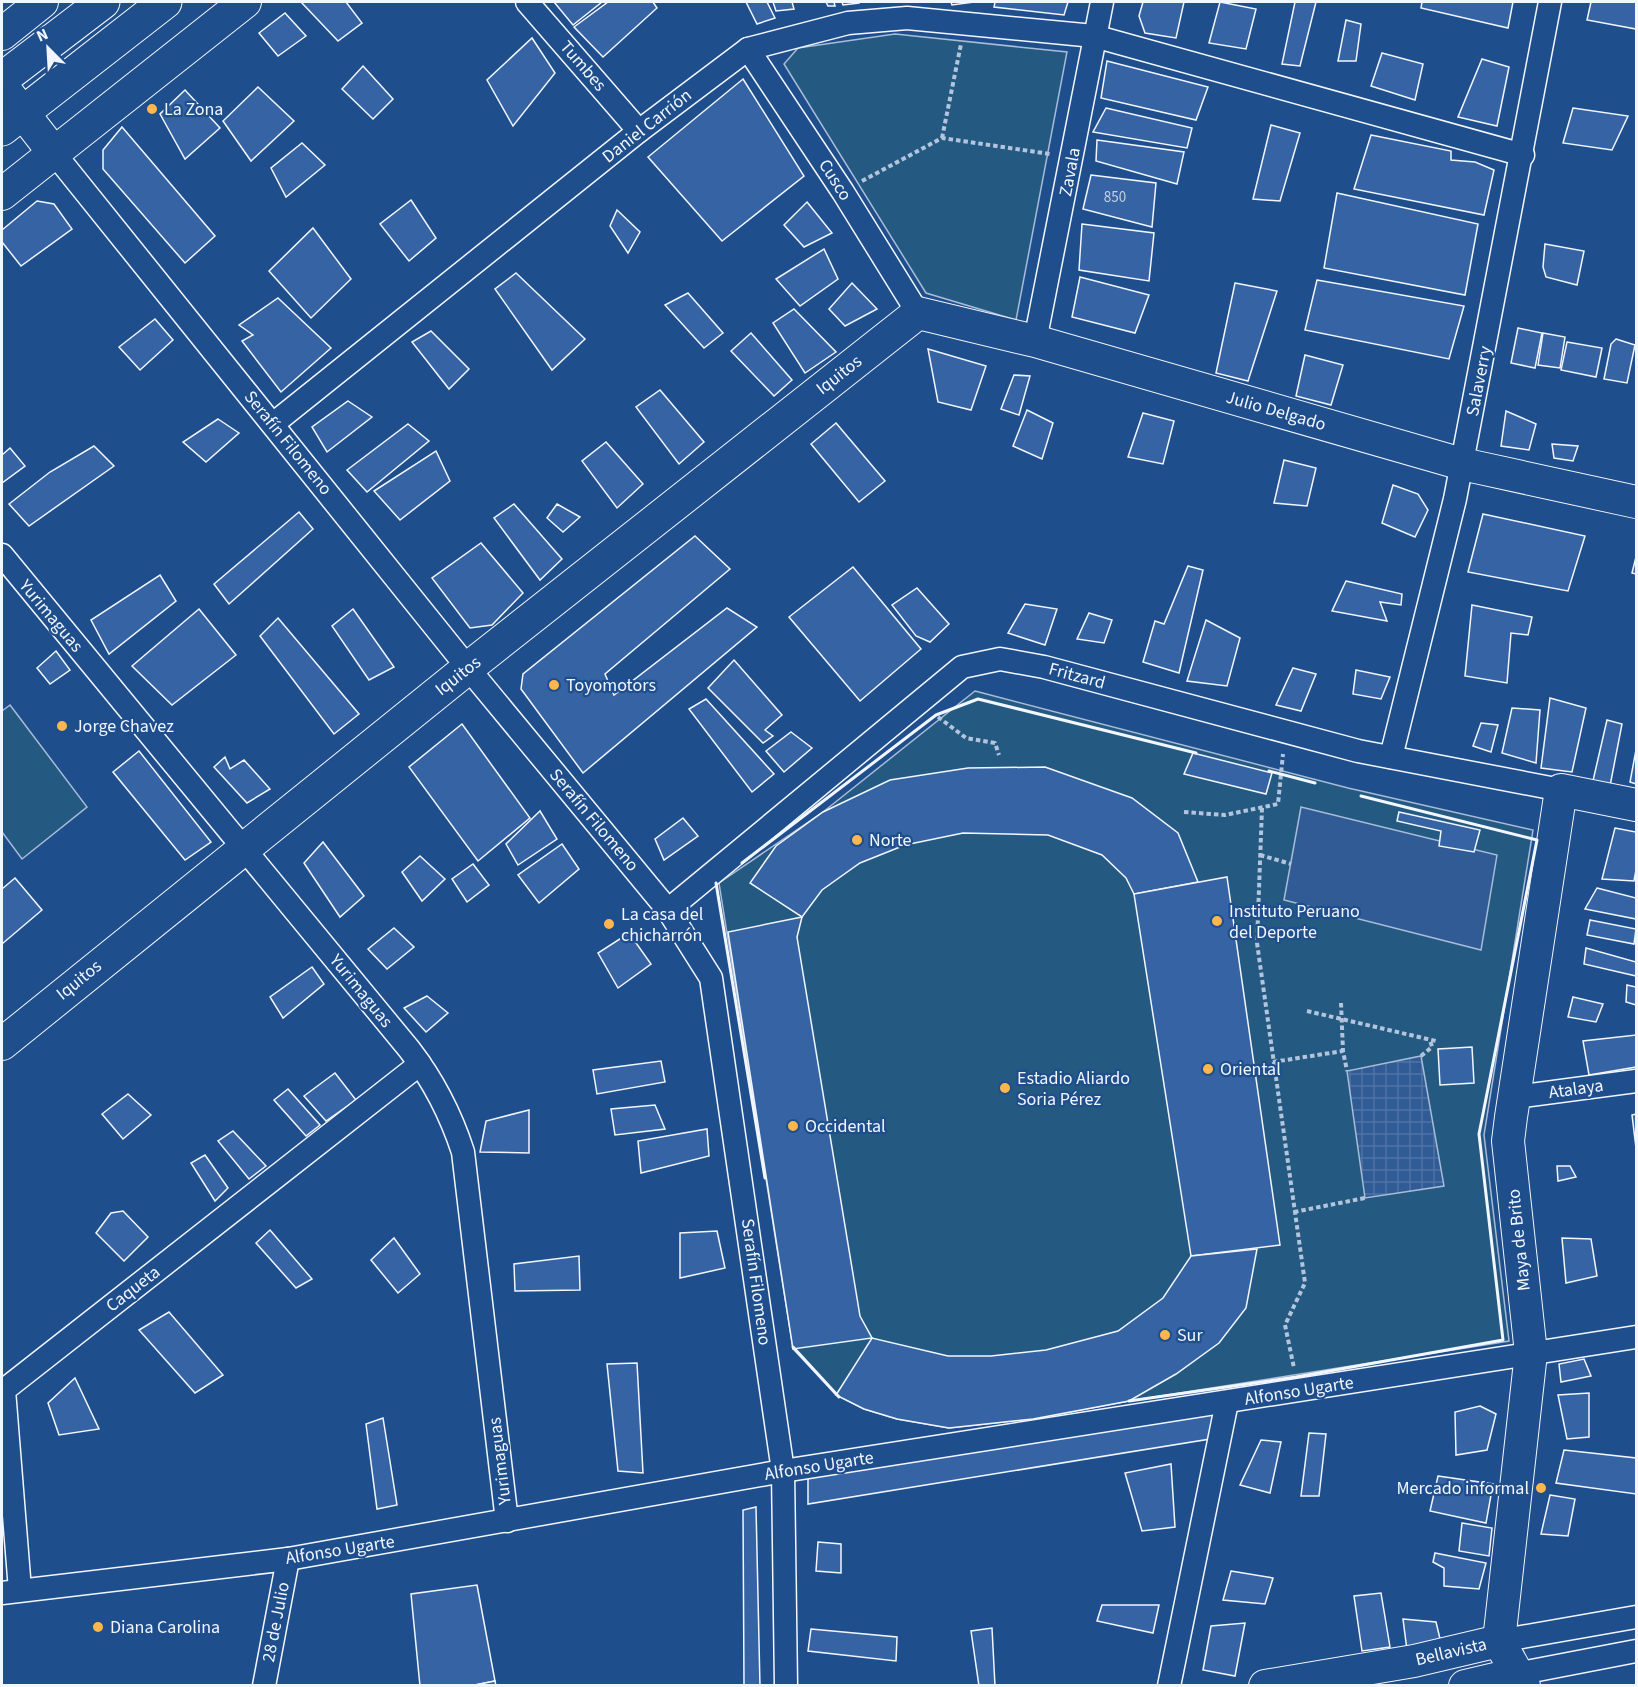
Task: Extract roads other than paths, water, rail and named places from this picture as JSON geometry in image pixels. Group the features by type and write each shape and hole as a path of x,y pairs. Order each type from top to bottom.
{"highway":[{"path":"2,79 103,2"},
{"path":"12,120 165,2"}],"street":[{"path":"2,34 42,2"},
{"path":"2,194 245,2"},
{"name":"Tumbes","path":"527,2 639,131"},
{"name":"Zavala","path":"1035,341 1102,2"},
{"name":"Salaverry","path":"1391,757 1462,464 1523,156 1550,2"},
{"name":"Daniel Carrión","path":"273,424 639,131 748,49 848,23 907,18 1094,36 1523,156"},
{"name":"Cusco","path":"748,49 843,192 918,313"},
{"name":"Serafín Filomeno","path":"2,86 12,120 54,153 468,668 668,910 711,978 783,1471 786,1686"},
{"name":"Julio Delgado","path":"918,313 1035,341 1462,464 1636,501"},
{"name":"Iquitos","path":"2,1044 243,847 918,313"},
{"name":"Yurimaguas","path":"2,555 10,583 243,847 420,1064 454,1125 463,1152 507,1521"},
{"name":"Fritzard","path":"668,910 962,667 1000,659 1044,667 1288,733 1391,757 1561,790"},
{"path":"1561,790 1636,805"},
{"name":"Maya de Brito","path":"1499,1641 1531,1353 1508,1141 1561,790"},
{"name":"Caqueta","path":"11,1592 3,1388 420,1064"},
{"name":"Atalaya","path":"1515,1097 1636,1081"},
{"name":"Alfonso Ugarte","path":"11,1592 288,1559 783,1471 1636,1337"},
{"path":"1169,1686 1227,1402"},
{"name":"28 de Julio","path":"264,1686 288,1559"},
{"name":"Bellavista","path":"1265,1686 1636,1617"},
{"path":"1499,1641 1520,1680"},
{"name":"Bellavista","path":"1465,1686 1520,1680 1636,1651"}],"place":[{"name":"La Zona","path":"152,109"},
{"name":"Toyomotors","path":"554,685"},
{"name":"Jorge Chavez","path":"62,726"},
{"name":"Norte","path":"857,840"},
{"name":"Instituto Peruano del Deporte","path":"1217,921"},
{"name":"La casa del chicharrón","path":"609,924"},
{"name":"Oriental","path":"1208,1069"},
{"name":"Estadio Aliardo Soria Pérez","path":"1005,1088"},
{"name":"Occidental","path":"793,1126"},
{"name":"Sur","path":"1165,1335"},
{"name":"Mercado informal","path":"1541,1488"},
{"name":"Diana Carolina","path":"98,1627"}]}
